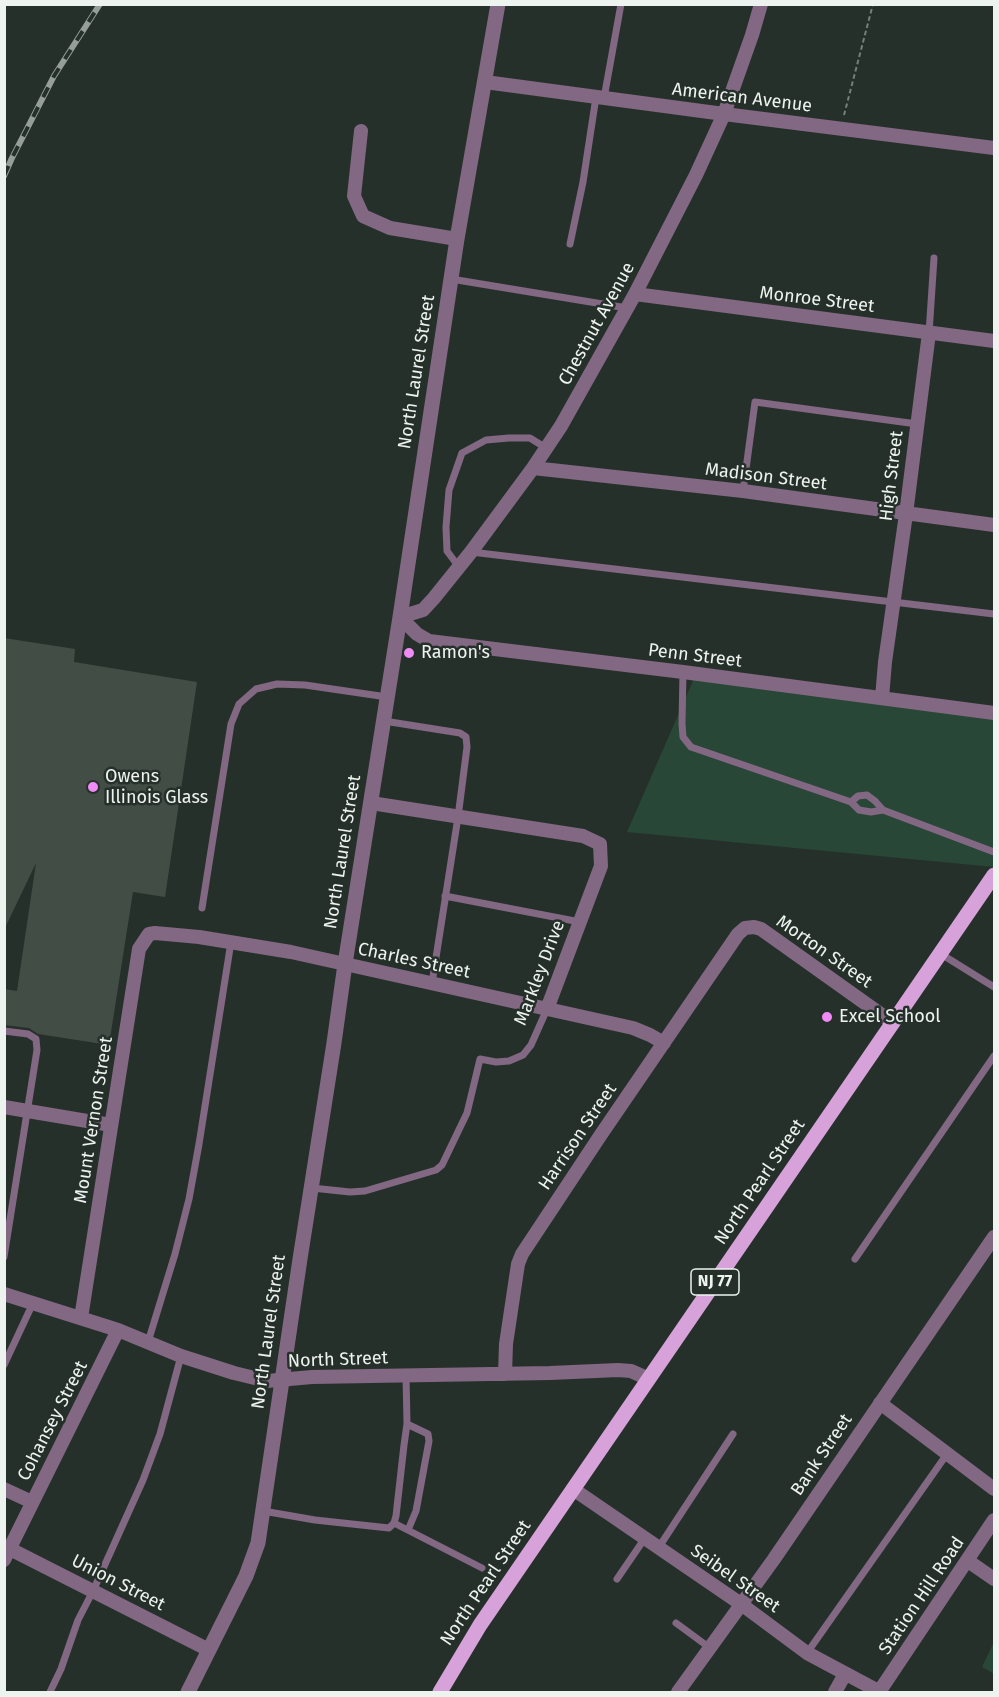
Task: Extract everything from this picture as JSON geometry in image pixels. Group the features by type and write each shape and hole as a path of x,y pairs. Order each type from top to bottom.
{"main road":[{"name":"North Pearl Street","path":"440,1692 480,1624 994,875"}],"street":[{"name":"North Laurel Street","path":"188,1692 254,1558 258,1543 457,239 498,4"},
{"name":"Chestnut Avenue","path":"400,617 423,610 471,552 561,426 635,294 696,175 724,114 761,4"},
{"name":"American Avenue","path":"485,82 994,148"},
{"path":"361,131 354,196 363,216 390,228 457,239"},
{"name":"Monroe Street","path":"635,294 994,341"},
{"name":"High Street","path":"882,698 929,333"},
{"name":"Madison Street","path":"532,468 743,492 994,525"},
{"name":"Penn Street","path":"400,617 417,634 429,641 994,713"},
{"name":"Markley Drive","path":"371,803 583,836 600,844 601,866 547,1009"},
{"name":"Morton Street","path":"734,941 745,928 761,929 893,1023"},
{"name":"Mount Vernon Street","path":"81,1318 139,949 149,934 152,934"},
{"name":"Charles Street","path":"152,934 199,937 291,952 633,1028 664,1043"},
{"name":"Harrison Street","path":"505,1374 506,1344 518,1264 522,1254 734,941"},
{"path":"4,1107 111,1125"},
{"name":"Bank Street","path":"678,1692 994,1237"},
{"name":"North Street","path":"4,1294 118,1330 181,1356 267,1381 312,1377 618,1370 631,1371 649,1379"},
{"name":"Cohansey Street","path":"7,1555 118,1330"},
{"path":"880,1403 994,1489"},
{"path":"4,1489 32,1502"},
{"name":"Seibel Street","path":"573,1489 741,1604 807,1653 879,1692"},
{"name":"Station Hill Road","path":"879,1692 994,1520"},
{"name":"Union Street","path":"7,1555 93,1591 209,1650"},
{"path":"968,1561 994,1579"},
{"path":"835,1692 844,1674"}],"lane":[{"path":"570,244 621,4"},
{"name":"High Street","path":"929,333 934,258"},
{"path":"451,279 627,308"},
{"path":"743,492 755,402 917,424"},
{"path":"459,567 447,551 446,527 449,490 462,453 486,440 509,438 530,438 546,448"},
{"path":"471,552 994,614"},
{"path":"683,672 683,737 691,747 851,802 859,810 871,812 883,810"},
{"path":"202,908 231,724 239,704 256,689 277,684 305,685 387,697"},
{"path":"384,721 466,737 467,747 458,817 432,984"},
{"path":"851,802 858,796 867,795 883,810 994,852"},
{"path":"445,896 580,922"},
{"path":"148,1342 189,1199 231,942"},
{"path":"941,954 994,987"},
{"name":"Markley Drive","path":"312,1188 350,1192 365,1191 436,1170 442,1165 466,1113 480,1059 496,1062 509,1061 523,1055 531,1045 547,1009"},
{"path":"4,1031 28,1034 36,1039 37,1050 4,1257"},
{"path":"855,1259 994,1056"},
{"path":"4,1197 14,1198"},
{"path":"4,1365 33,1303"},
{"path":"50,1692 61,1669 78,1620 143,1480 160,1434 181,1356"},
{"path":"262,1511 315,1520 389,1528 394,1523 406,1425 406,1376"},
{"path":"406,1425 428,1434 429,1441 416,1511 408,1530"},
{"path":"659,1547 733,1434"},
{"path":"807,1653 947,1454"},
{"path":"394,1523 483,1568"},
{"path":"617,1579 645,1538"},
{"path":"676,1623 710,1648"}],"path":[{"path":"841,129 873,4"}],"green space":[{"path":"696,674 994,713 994,867 627,832"},
{"path":"994,1642 994,1674 982,1667"}],"building":[{"name":"Owens Illinois Glass","path":"4,638 75,649 74,662 197,682 165,897 133,892 109,1045 38,1034 29,1028 4,1025 4,989 17,991 36,863 4,930"}],"railway":[{"path":"4,176 54,76 100,4"}],"place":[{"name":"Ramon's","path":"409,653"},
{"name":"Owens Illinois Glass","path":"93,787"},
{"name":"Excel School","path":"827,1017"}]}
